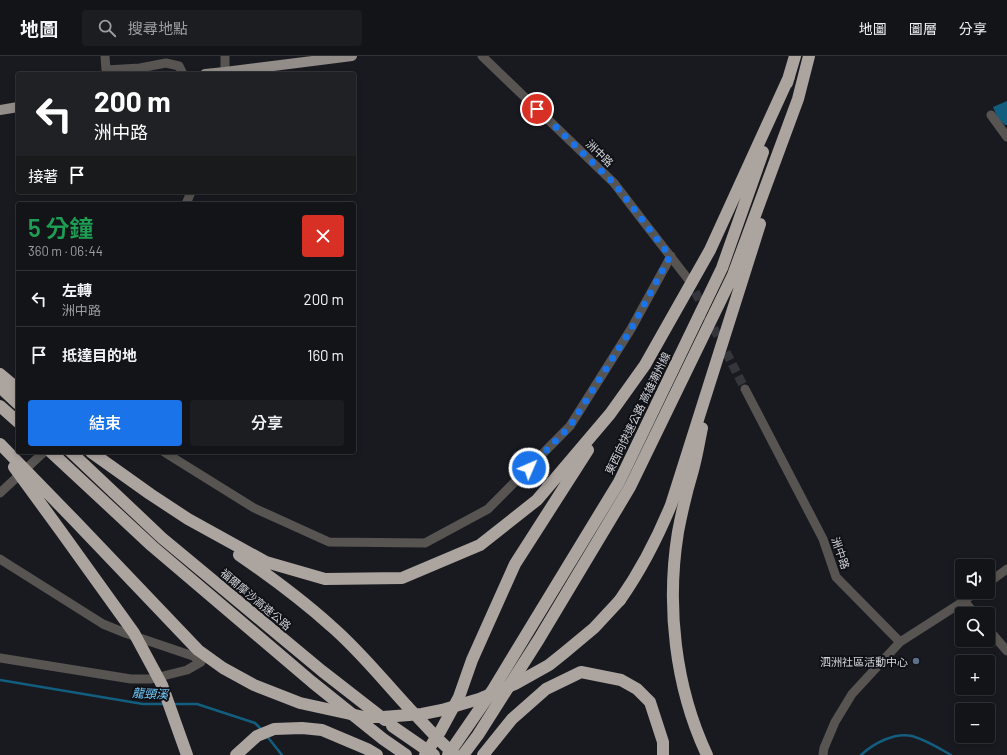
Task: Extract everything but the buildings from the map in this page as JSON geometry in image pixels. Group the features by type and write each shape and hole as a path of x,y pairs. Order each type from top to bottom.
{"highway":[{"name":"東西向快速公路 高雄潮州線","path":"448,755 492,691 619,482 722,268 795,56"},
{"path":"0,444 198,650 223,668 254,685 300,703 364,717 383,717 422,714 454,707 479,699 515,684 548,665 569,649 594,628 620,600 645,561 664,523 677,487 769,194 810,56"},
{"path":"425,755 459,697 472,660 515,564 610,414 645,365 710,250 789,77"},
{"path":"463,755 478,735 539,639 630,487 732,275 798,99"},
{"path":"707,755 691,714 680,670 675,634 673,590 675,554 679,525 694,468 714,366"},
{"path":"0,374 16,387"},
{"path":"0,387 16,402"},
{"path":"0,406 16,420"},
{"path":"188,519 266,562 325,579 402,578 480,545 537,500 610,414"},
{"path":"0,449 134,633 162,685 187,755"},
{"path":"53,454 158,551 312,682 383,739 406,755"},
{"name":"福爾摩沙高速公路","path":"73,454 162,538 322,671 392,726 434,755"},
{"path":"93,454 256,567 309,607 359,654 438,739 455,755"},
{"path":"483,755 512,719 546,689 581,672 621,680 637,689 650,702 663,742 663,755"},
{"path":"236,755 257,736 274,729 302,728 322,730 376,755"}],"main road":[{"path":"232,72 352,56"},
{"path":"0,110 16,107"}],"street":[{"path":"106,56 106,70 140,68 166,63 179,66 182,72"},
{"path":"225,56 225,72"},
{"name":"洲中路","path":"482,56 614,183 688,279"},
{"path":"991,115 1007,138"},
{"path":"167,454 254,508 329,542 425,543 488,509 570,426 631,329 670,256"},
{"name":"洲中路","path":"745,389 824,539 836,577 900,642"},
{"path":"0,493 42,454"},
{"path":"0,559 103,624 193,656 201,662 187,670 151,679 130,679 0,658"},
{"path":"995,578 1007,569"},
{"path":"823,755 824,748 835,722 852,694 900,642 967,599"},
{"path":"964,601 969,607"},
{"path":"995,637 1007,651"}],"water":[{"path":"1007,101 1007,125 1005,125 998,119 993,107"}],"waterway":[{"name":"龍頸溪","path":"0,680 143,704 166,704"},
{"name":"龍頸溪","path":"173,704 197,704 255,723 262,730"},
{"name":"龍頸溪","path":"266,735 282,755"},
{"path":"861,755 878,743 892,737 905,735 912,736 932,744 951,755"}],"tunnel":[{"path":"689,280 745,389"}],"place":[{"name":"泗洲社區活動中心","path":"916,661"}],"route":[{"path":"529,468 570,426 631,329 670,256 614,183 537,109"}]}
